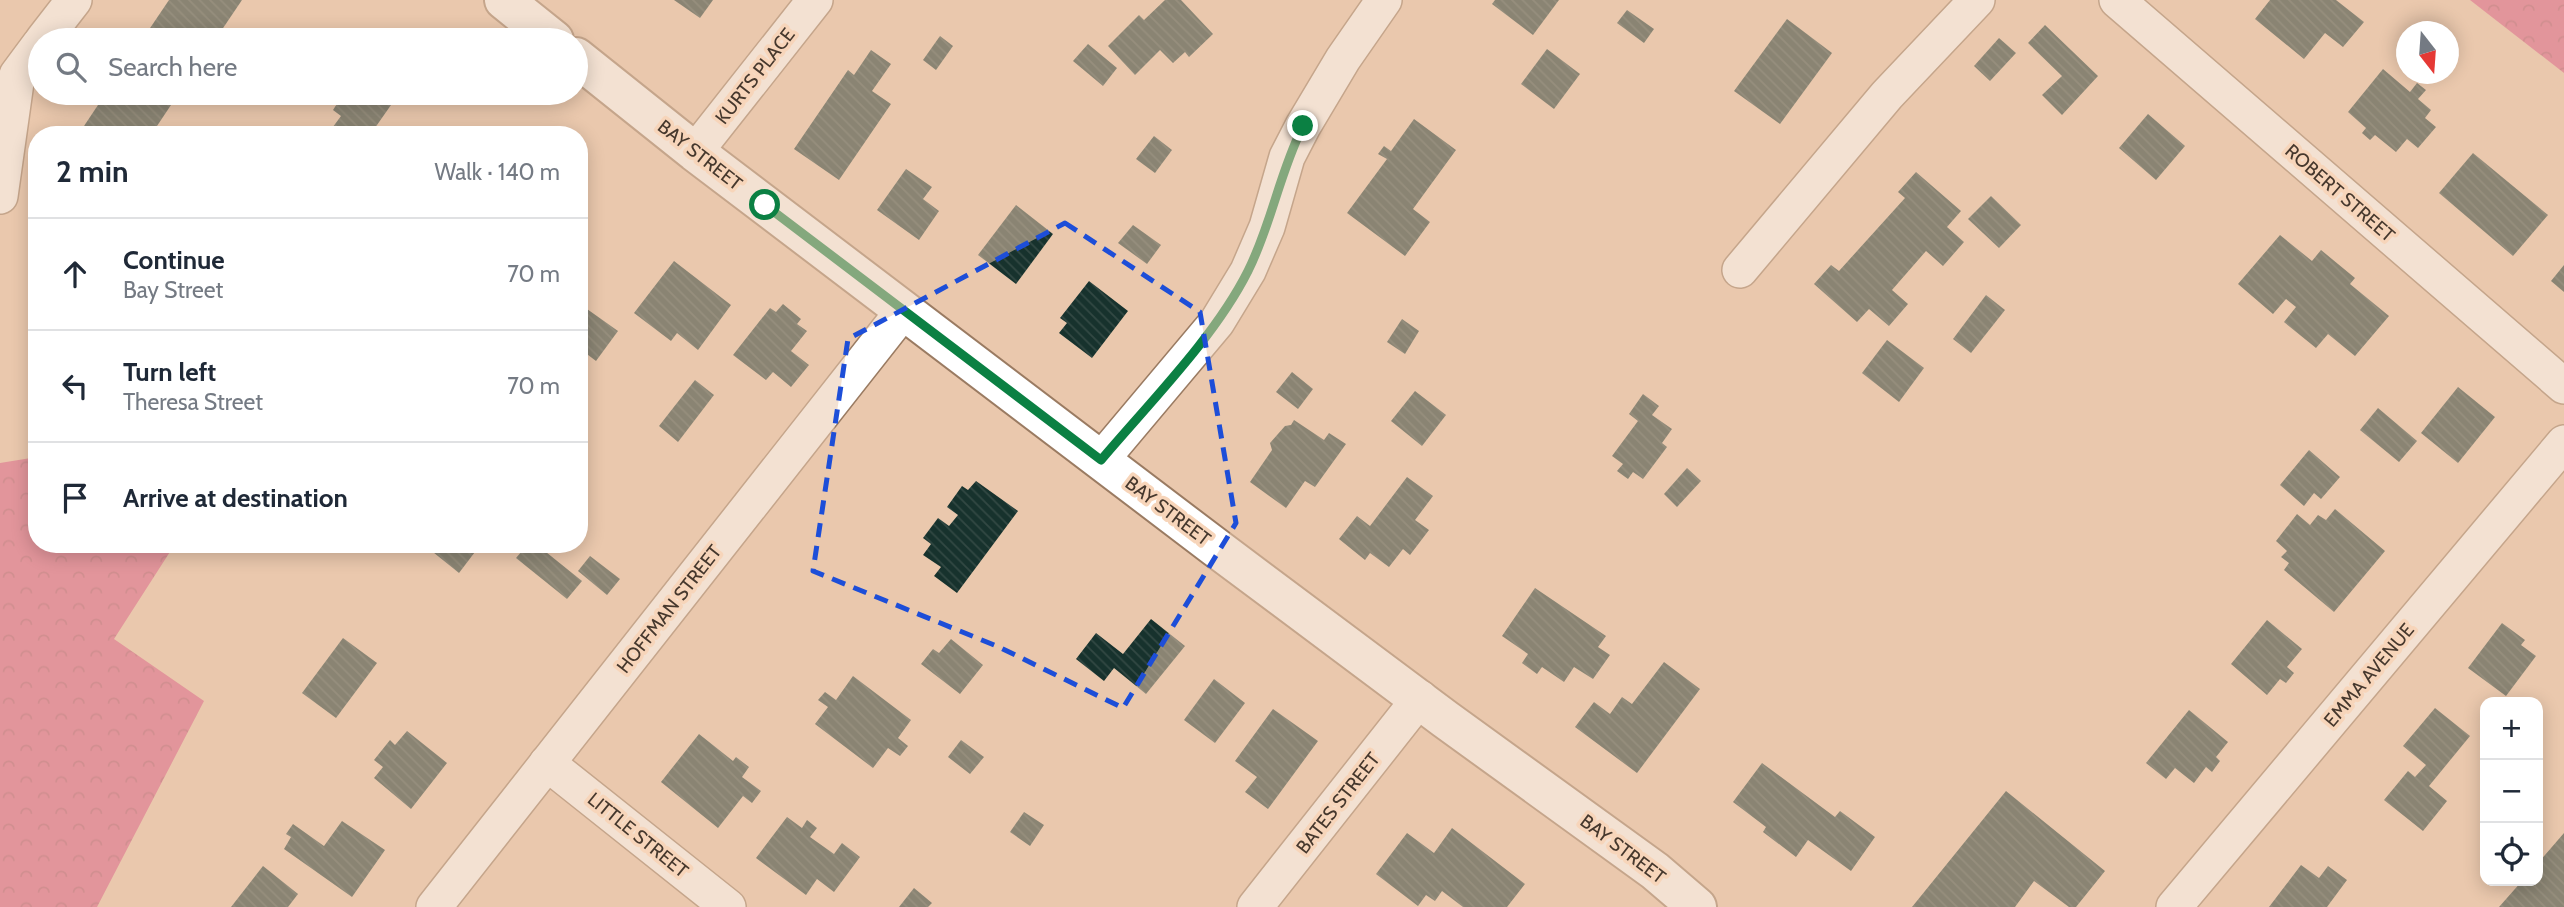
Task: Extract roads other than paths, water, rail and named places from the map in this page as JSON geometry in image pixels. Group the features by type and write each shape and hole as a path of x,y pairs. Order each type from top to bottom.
{"main road":[{"path":"504,0 539,28"},
{"name":"BAY STREET","path":"588,67 695,152 1101,460 1655,871 1697,907"}],"street":[{"path":"53,28 74,0"},
{"name":"KURTS PLACE","path":"695,152 815,0"},
{"path":"1101,460 1217,322 1253,260 1267,227 1287,157 1303,126 1384,0"},
{"path":"1740,270 1887,95 1977,0"},
{"name":"ROBERT STREET","path":"2116,0 2564,386"},
{"path":"0,196 17,75 28,60"},
{"name":"HOFFMAN STREET","path":"434,907 904,310"},
{"name":"EMMA AVENUE","path":"2174,907 2564,443"},
{"name":"BATES STREET","path":"1255,907 1420,698"},
{"name":"LITTLE STREET","path":"547,763 728,907"}]}
